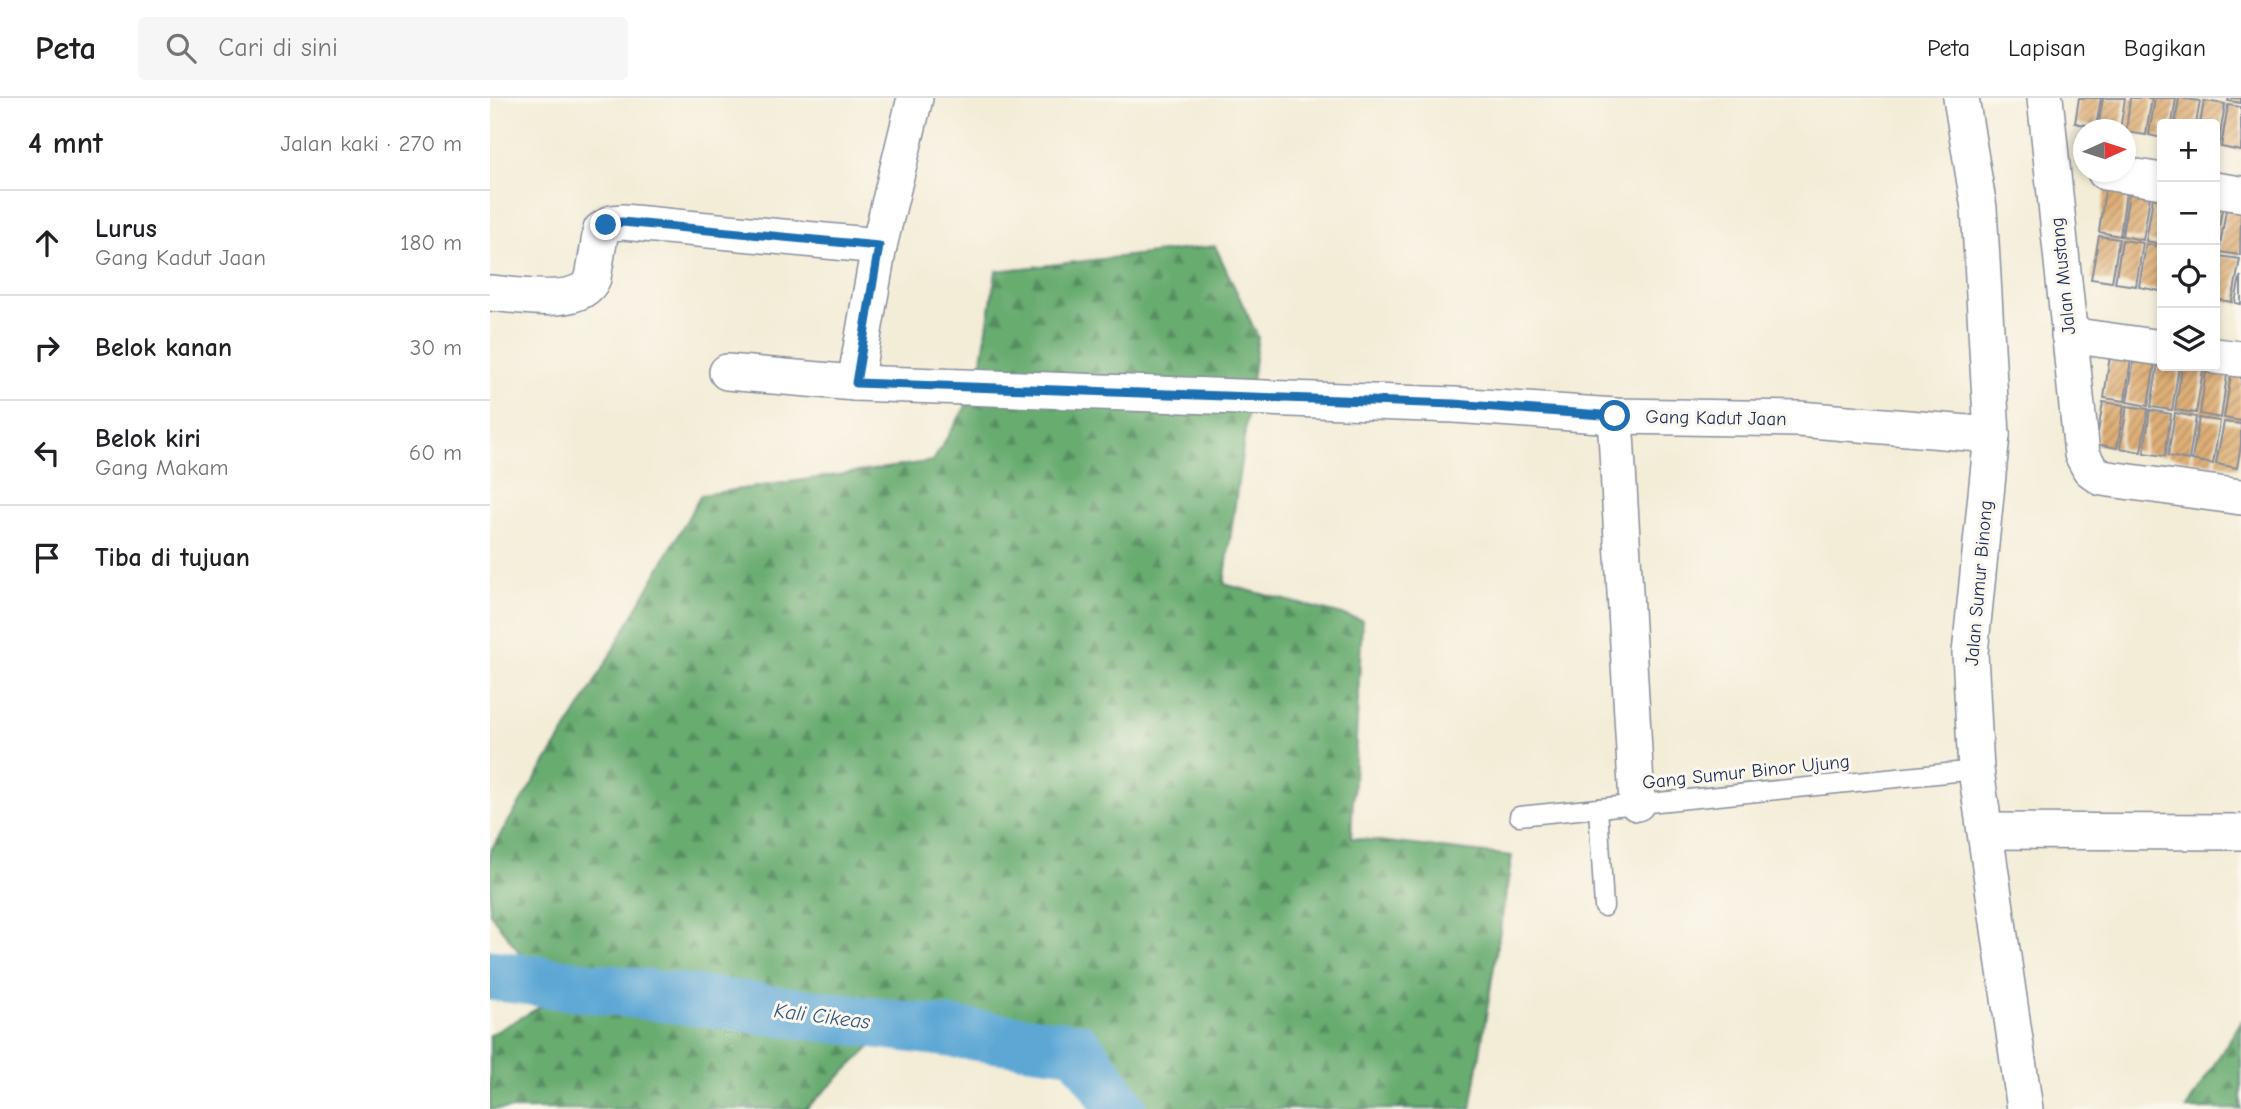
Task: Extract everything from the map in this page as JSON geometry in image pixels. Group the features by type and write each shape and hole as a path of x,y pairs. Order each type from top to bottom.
{"street":[{"path":"856,383 879,246 915,98"},
{"name":"Jalan Sumur Binong","path":"1961,98 1979,208 1992,435 1970,653 1976,770 2025,1109"},
{"name":"Jalan Mustang","path":"2045,98 2068,165 2069,335 2082,454 2090,469 2102,478 2241,497"},
{"path":"2136,177 2157,180"},
{"path":"2220,191 2241,194"},
{"path":"490,293 566,297 584,290 593,278 601,230 612,223 879,246"},
{"path":"2069,335 2157,347"},
{"path":"2220,357 2241,359"},
{"name":"Gang Kadut Jaan","path":"727,372 856,383 1454,404 1615,416 1799,419 1992,435"},
{"path":"1615,416 1637,803"},
{"path":"1985,831 2241,832"}],"lane":[{"name":"Gang Sumur Binor Ujung","path":"1519,816 1976,770"},
{"path":"1598,808 1604,907"}],"green space":[{"path":"1215,246 1258,337 1224,584 1362,620 1351,838 1512,856 1471,1109 1094,1109 1103,1046 909,1010 806,1109 490,1109 490,1035 554,999 490,913 490,851 584,701 701,495 933,461 978,386 996,271"},
{"path":"2241,1022 2241,1109 2186,1109"}],"building":[{"path":"2079,98 2101,98 2097,119 2076,119"},
{"path":"2103,98 2125,98 2122,119 2100,119"},
{"path":"2130,98 2152,98 2146,135 2136,134 2136,119 2128,119"},
{"path":"2155,98 2176,98 2173,119 2157,119 2157,137 2149,135"},
{"path":"2179,98 2200,101 2197,119 2176,119"},
{"path":"2229,98 2241,98 2241,103 2228,101"},
{"path":"2204,101 2225,104 2220,135 2220,119 2201,119"},
{"path":"2228,105 2241,107 2241,151 2221,147"},
{"path":"2105,189 2126,193 2120,236 2099,232"},
{"path":"2129,193 2150,197 2143,240 2122,236"},
{"path":"2153,198 2157,199 2157,243 2146,241"},
{"path":"2226,210 2241,212 2240,255 2220,252"},
{"path":"2099,236 2119,239 2112,282 2091,279"},
{"path":"2122,240 2143,243 2136,286 2115,283"},
{"path":"2146,244 2157,246 2157,290 2139,287"},
{"path":"2220,256 2240,259 2232,302 2220,300"},
{"path":"2241,277 2241,304 2235,303"},
{"path":"2110,355 2131,359 2125,401 2104,398"},
{"path":"2134,359 2155,363 2148,406 2127,402"},
{"path":"2157,370 2178,371 2172,410 2151,407"},
{"path":"2181,371 2203,371 2196,413 2175,410"},
{"path":"2206,371 2227,375 2221,418 2200,414"},
{"path":"2231,375 2241,377 2241,421 2224,418"},
{"path":"2103,402 2124,405 2117,448 2096,444"},
{"path":"2127,406 2148,409 2141,452 2120,448"},
{"path":"2150,410 2171,414 2165,456 2144,453"},
{"path":"2175,413 2196,417 2189,460 2168,456"},
{"path":"2199,418 2220,421 2213,464 2192,460"},
{"path":"2224,422 2241,424 2237,468 2216,464"}],"waterway":[{"name":"Kali Cikeas","path":"490,975 1078,1048 1122,1109"}],"route":[{"path":"606,225 622,222 879,246 856,383 1454,404 1615,416"}]}
